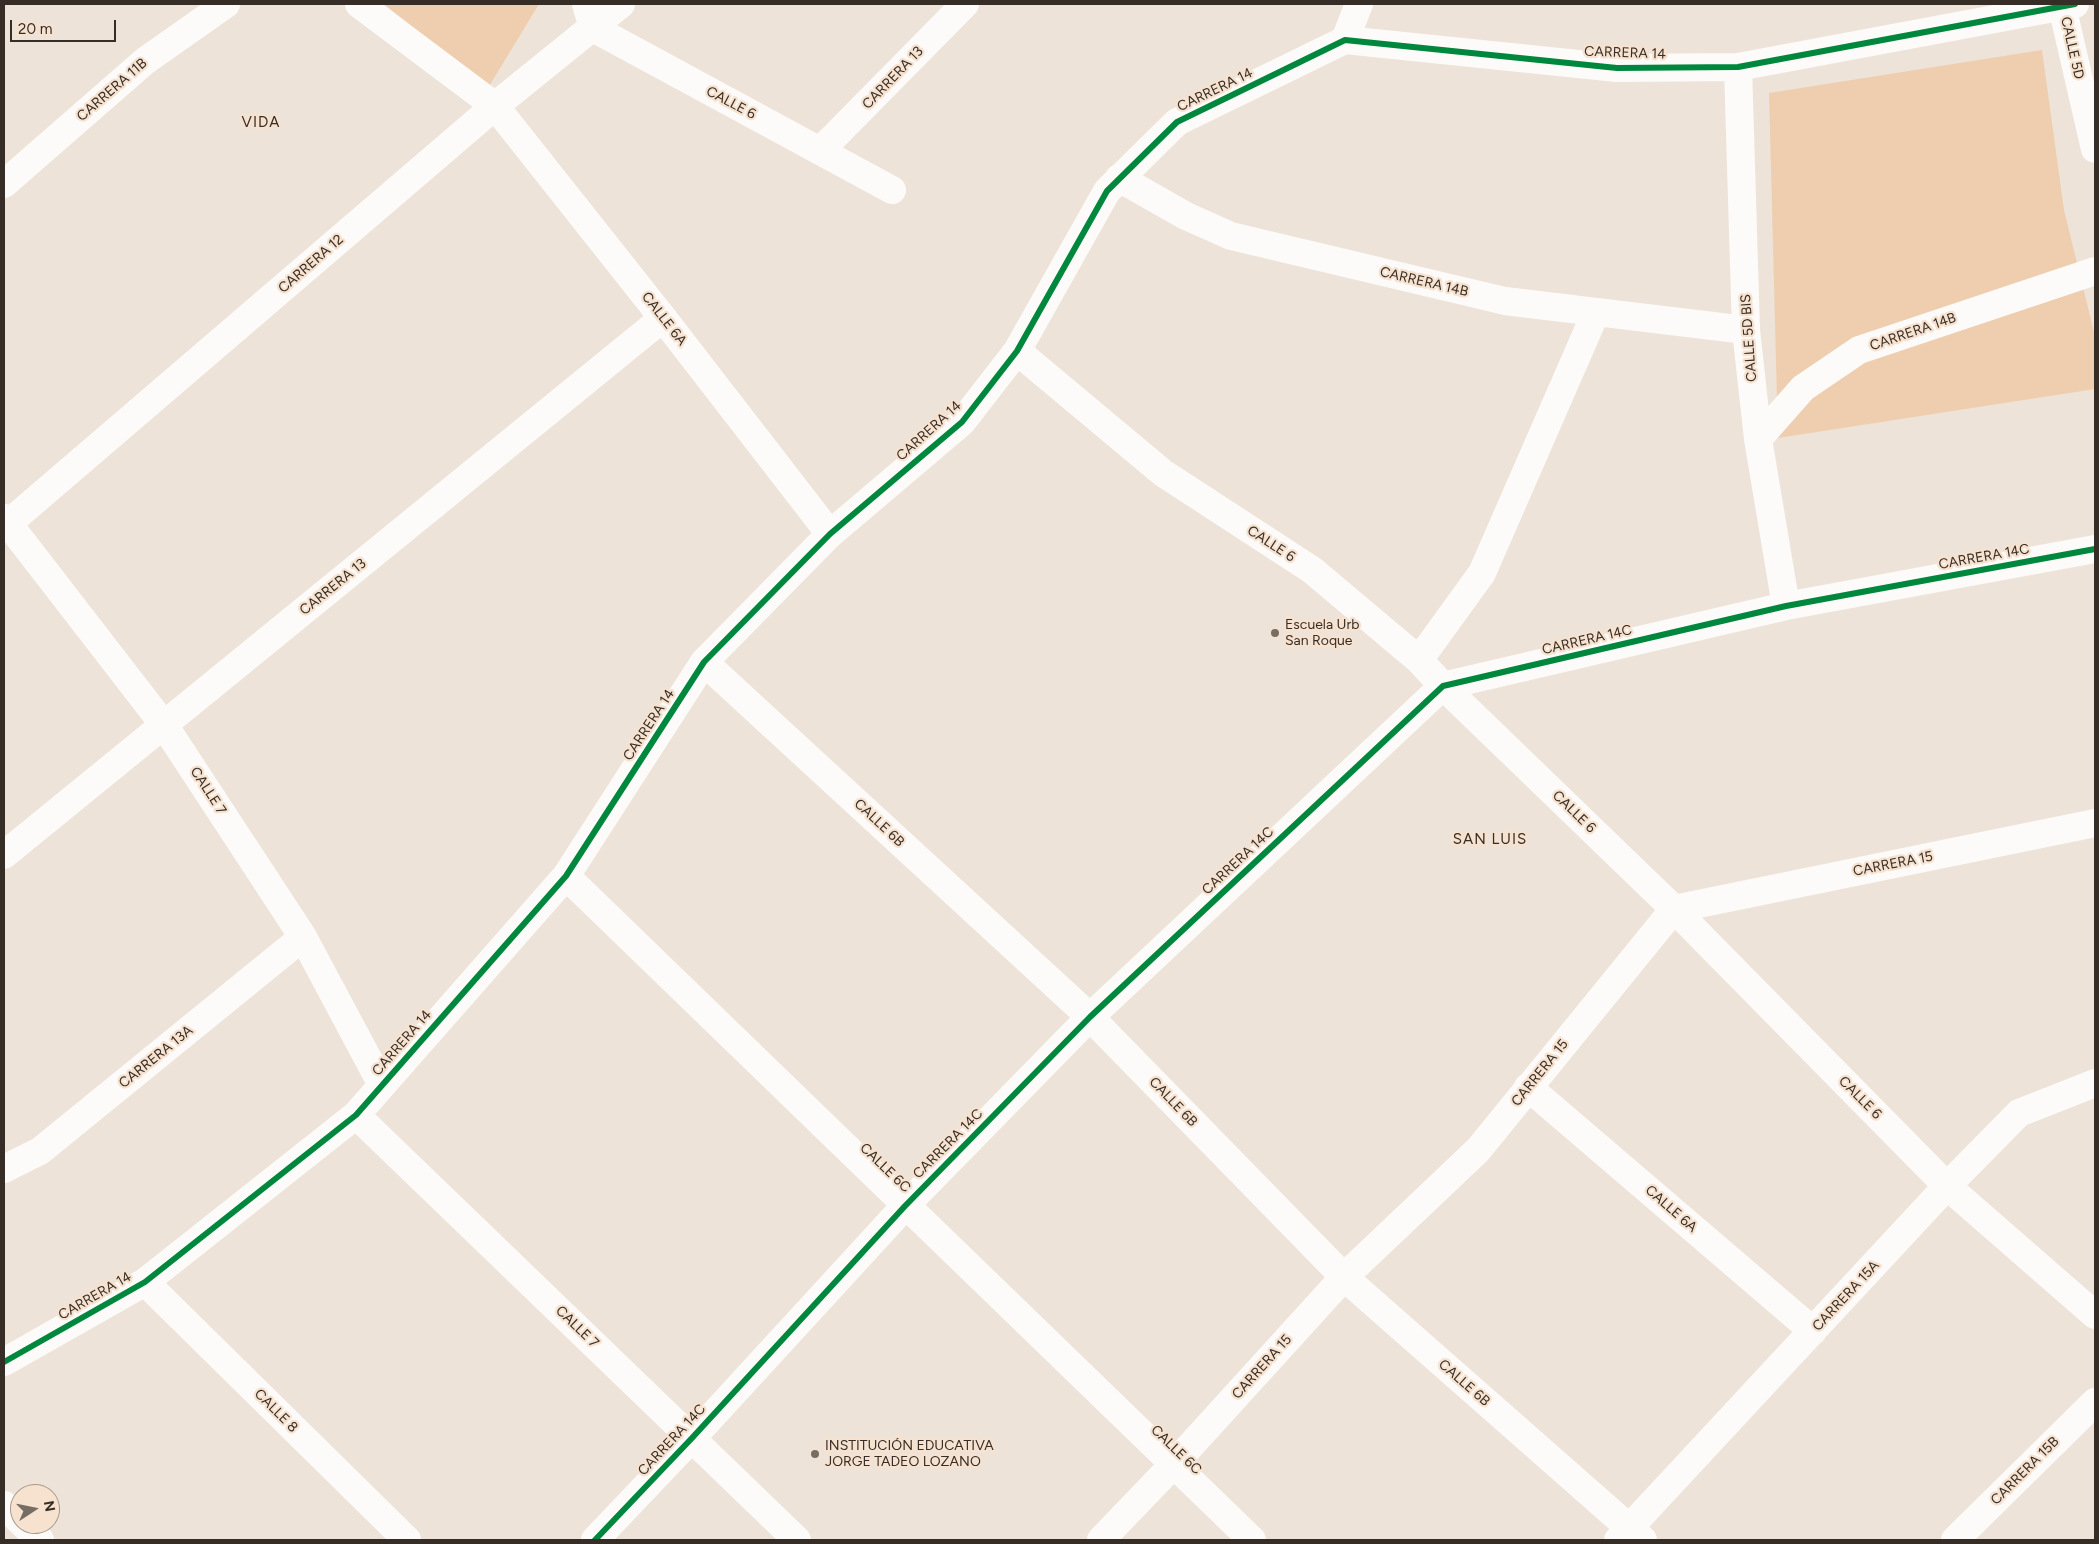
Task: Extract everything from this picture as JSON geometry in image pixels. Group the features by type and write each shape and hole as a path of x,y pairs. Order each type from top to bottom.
{"street":[{"name":"CARRERA 11B","path":"4,184 145,60 226,4"},
{"path":"359,4 495,106"},
{"name":"CARRERA 12","path":"5,523 495,106 589,16 621,4"},
{"name":"CARRERA 13","path":"820,151 965,4"},
{"path":"1345,40 1359,4"},
{"name":"CARRERA 14","path":"4,1362 145,1282 356,1115 566,876 704,662 830,534 962,422 1017,351 1107,192 1118,178 1176,122 1345,40 1617,68 1738,67 2068,5"},
{"name":"CALLE 5D","path":"2068,5 2095,149"},
{"name":"CALLE 6","path":"589,16 820,151 892,190"},
{"name":"CALLE 5D BIS","path":"1738,67 1746,330 1758,439 1786,606"},
{"name":"CALLE 6A","path":"495,106 663,318 830,534"},
{"name":"CARRERA 14B","path":"1118,178 1186,216 1230,236 1505,301 1746,330"},
{"name":"CARRERA 14B","path":"1758,439 1803,388 1859,350 2095,271"},
{"path":"1419,660 1482,573 1596,312"},
{"name":"CARRERA 13","path":"4,855 663,318"},
{"name":"CALLE 6","path":"1017,351 1163,473 1312,570 1419,660 1443,686 1674,908 1947,1186 2095,1315"},
{"name":"CALLE 7","path":"5,523 164,725 303,937 382,1085"},
{"name":"CARRERA 14C","path":"595,1540 692,1438 905,1206 1090,1017 1443,686 1786,606 2095,549"},
{"name":"CALLE 6B","path":"704,662 1090,1017 1344,1278 1630,1536"},
{"name":"CARRERA 15","path":"1101,1540 1173,1465 1344,1278 1478,1150 1674,908 2095,823"},
{"name":"CALLE 6C","path":"566,876 1252,1540"},
{"name":"CARRERA 13A","path":"4,1168 40,1151 303,937"},
{"name":"CARRERA 15A","path":"1630,1536 1813,1331 1947,1186 2019,1113 2095,1083"},
{"name":"CALLE 6A","path":"1528,1087 1813,1331"},
{"name":"CALLE 7","path":"356,1115 796,1540"},
{"name":"CALLE 8","path":"145,1282 407,1540"},
{"name":"CARRERA 15B","path":"1955,1540 2095,1402"}],"shaded area":[{"path":"384,4 539,4 488,88"},
{"path":"2042,50 2064,210 2095,336 2095,389 1778,438 1769,93"}],"cycle path":[{"path":"4,1362 145,1282 356,1115 566,876 704,662 830,534 962,422 1017,351 1107,191 1177,122 1345,40 1617,68 1738,67 2075,4"},
{"path":"595,1540 692,1438 905,1206 1090,1017 1443,686 1786,606 2095,549"}],"place":[{"name":"Escuela Urb San Roque","path":"1275,633"},
{"name":"INSTITUCIÓN EDUCATIVA JORGE TADEO LOZANO","path":"815,1454"}],"district":[{"name":"VIDA","path":"261,123"},
{"name":"SAN LUIS","path":"1490,840"}]}
